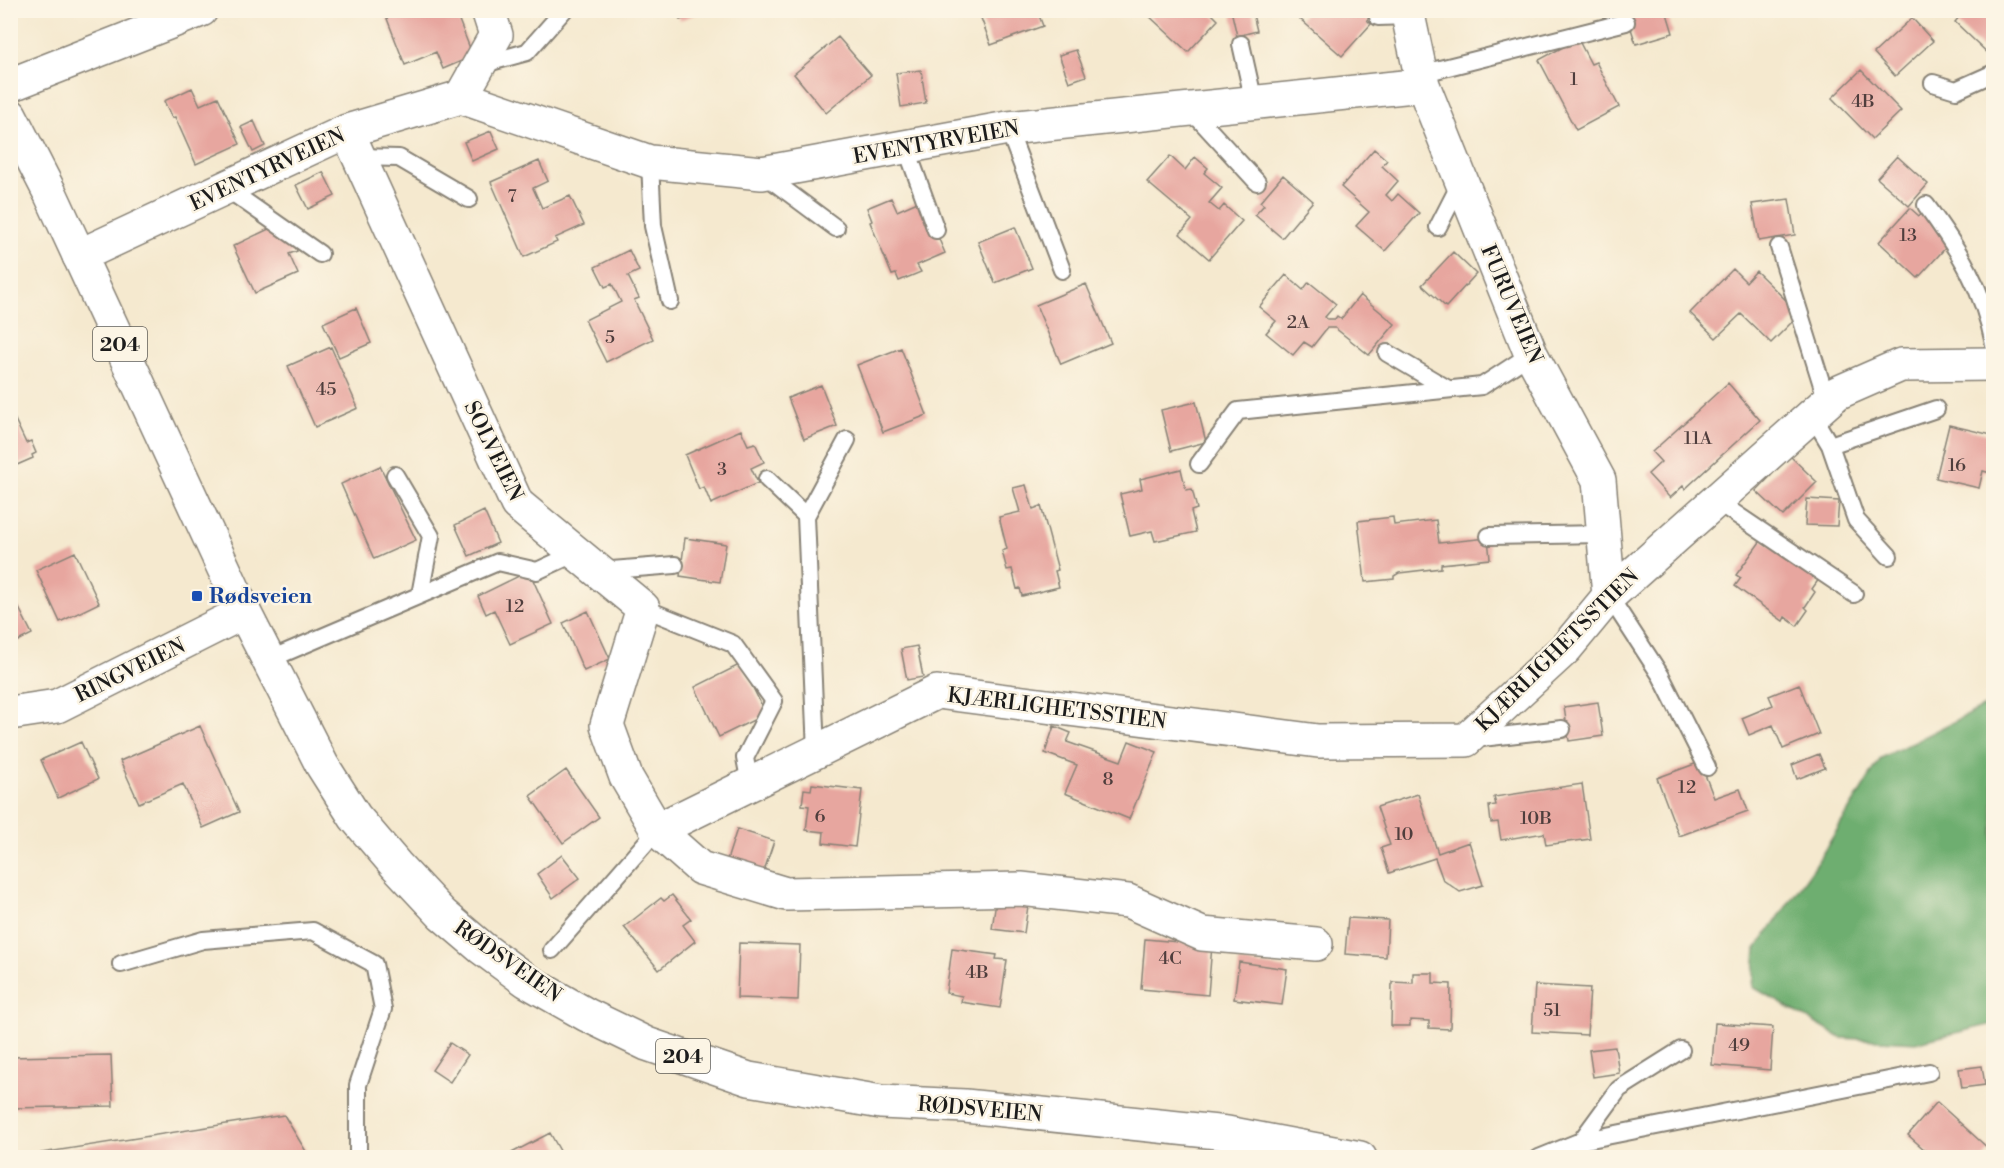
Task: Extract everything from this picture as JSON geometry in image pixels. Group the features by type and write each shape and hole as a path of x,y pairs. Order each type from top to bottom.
{"main road":[{"path":"10,85 201,10"},
{"path":"460,97 496,35 488,10"},
{"name":"FURUVEIEN","path":"1397,14 1421,80 1531,354 1599,480 1610,596"},
{"name":"EVENTYRVEIEN","path":"79,256 226,188 353,144 460,97 650,162 762,173 1008,128 1254,102 1421,80"},
{"name":"RØDSVEIEN","path":"10,115 79,256 244,612 322,765 355,817 442,914 482,948 528,981 587,1015 647,1044 749,1079 880,1102 965,1106 1227,1133 1359,1158"},
{"name":"SOLVEIEN","path":"353,144 517,504 643,608"},
{"name":"KJÆRLIGHETSSTIEN","path":"657,830 937,692 1318,741 1466,740 1566,648 1610,596 1837,393 1901,366 1994,364"},
{"path":"643,608 607,724 626,777 657,830 700,868 786,894 1021,888 1128,901 1202,934 1316,944"},
{"name":"RINGVEIEN","path":"10,713 57,706 244,612"}],"lane":[{"path":"479,65 526,52 564,10"},
{"path":"1421,80 1626,22"},
{"path":"1241,44 1254,102"},
{"path":"1933,83 1956,90 1994,73"},
{"path":"1190,109 1257,182"},
{"path":"1008,128 1062,270"},
{"path":"353,144 399,158 469,199"},
{"path":"906,147 936,230"},
{"path":"650,162 652,226 670,301"},
{"path":"762,173 836,228"},
{"path":"1438,226 1462,181"},
{"path":"226,188 320,254"},
{"path":"1926,205 1961,253 1987,310 1994,344"},
{"path":"1779,247 1830,445 1856,520 1889,556"},
{"path":"1387,353 1448,389"},
{"path":"1199,464 1238,411 1482,386 1531,354"},
{"path":"1830,445 1936,409"},
{"path":"816,752 806,516 847,440"},
{"path":"395,475 431,536 420,595"},
{"path":"767,479 806,516"},
{"path":"1715,500 1854,594"},
{"path":"1488,537 1604,534"},
{"path":"268,660 498,562 537,571 587,562 675,566"},
{"path":"1610,596 1661,676 1707,767"},
{"path":"643,608 733,644 774,701 745,758 750,784"},
{"path":"1466,740 1562,729"},
{"path":"552,950 657,830"},
{"path":"121,964 203,940 313,931 374,964 383,1009 358,1085 358,1158"},
{"path":"1581,1142 1619,1089 1681,1050"},
{"path":"1539,1158 1581,1142 1929,1072"}],"green space":[{"path":"1993,702 1993,1024 1918,1042 1841,1038 1753,987 1756,949 1815,866 1881,758"}],"building":[{"path":"455,10 473,56 443,69 436,52 405,65 384,11"},
{"path":"676,10 703,10 703,11 680,20"},
{"path":"978,10 1037,10 1043,26 991,45"},
{"path":"1151,10 1208,10 1218,20 1188,52 1147,14"},
{"path":"1231,10 1252,10 1257,31 1237,36"},
{"path":"1308,10 1366,10 1371,15 1367,20 1371,24 1342,56 1300,19"},
{"path":"1625,10 1666,10 1673,33 1636,44"},
{"path":"1965,10 1994,10 1994,59 1955,22"},
{"path":"1912,18 1933,41 1895,76 1874,53"},
{"path":"838,37 871,75 826,113 794,74"},
{"path":"1578,39 1591,64 1596,62 1619,107 1576,130 1539,60"},
{"path":"1076,50 1086,76 1069,82 1059,55"},
{"path":"921,70 926,103 901,107 896,73"},
{"path":"1861,70 1901,111 1872,139 1832,98"},
{"path":"192,88 200,105 218,97 240,144 196,164 175,117 172,118 164,101"},
{"path":"254,121 265,146 253,152 241,127"},
{"path":"491,131 499,149 472,161 464,142"},
{"path":"1374,149 1387,160 1382,166 1398,181 1386,195 1392,201 1398,194 1419,213 1385,251 1356,226 1369,212 1341,187"},
{"path":"1170,156 1185,170 1195,157 1208,168 1204,173 1222,188 1209,203 1219,211 1224,205 1242,221 1209,259 1180,234 1192,220 1147,182"},
{"path":"1897,156 1928,184 1909,206 1877,178"},
{"path":"539,161 548,181 533,188 542,208 570,196 584,225 555,238 557,242 524,257 491,182"},
{"path":"323,172 335,196 308,209 296,185"},
{"path":"1283,175 1313,201 1282,238 1255,215 1264,205 1260,202"},
{"path":"891,198 897,211 922,200 945,253 917,265 921,272 899,281 896,274 892,275 870,222 872,221 867,208"},
{"path":"1789,199 1795,235 1759,241 1752,204"},
{"path":"1910,208 1919,216 1923,211 1949,244 1918,278 1879,242"},
{"path":"275,226 288,232 297,251 289,254 298,274 255,293 233,246"},
{"path":"1015,227 1032,268 995,283 978,242"},
{"path":"629,250 639,271 628,276 639,298 634,300 653,339 606,362 585,320 621,302 612,284 605,287 595,267"},
{"path":"1453,252 1476,274 1446,307 1422,285"},
{"path":"1733,269 1746,282 1756,271 1800,314 1771,343 1741,314 1716,338 1690,313"},
{"path":"1286,275 1303,290 1309,282 1336,304 1325,317 1327,319 1335,319 1337,316 1341,319 1360,295 1395,324 1369,355 1335,328 1327,328 1312,347 1304,342 1293,355 1266,333 1276,321 1259,307"},
{"path":"1086,284 1111,343 1061,364 1036,305"},
{"path":"356,308 371,343 339,357 323,323"},
{"path":"331,347 358,408 315,427 288,366"},
{"path":"901,348 927,415 883,432 857,365"},
{"path":"1728,383 1760,420 1685,489 1683,486 1670,498 1648,474 1661,462 1652,452"},
{"path":"821,385 837,426 804,439 788,398"},
{"path":"1196,402 1206,442 1171,451 1161,410"},
{"path":"10,409 26,443 31,441 36,453 32,455 33,458 10,468"},
{"path":"1949,425 1992,435 1994,474 1983,471 1979,488 1936,478"},
{"path":"741,430 748,445 755,443 764,462 751,468 758,483 711,504 704,487 699,489 685,455"},
{"path":"1790,456 1817,482 1783,516 1756,491"},
{"path":"380,466 416,540 374,559 341,484"},
{"path":"1181,469 1186,490 1192,489 1197,509 1191,511 1196,532 1155,541 1152,531 1130,536 1120,494 1142,489 1140,479"},
{"path":"1026,485 1033,509 1041,506 1058,570 1055,571 1059,587 1022,596 1020,588 1017,589 1012,569 1007,570 1002,551 1007,549 999,517 1020,512 1013,488"},
{"path":"1807,499 1839,501 1837,526 1805,525"},
{"path":"484,511 498,543 469,556 455,525"},
{"path":"1393,517 1394,525 1436,520 1439,543 1488,538 1490,559 1441,564 1441,568 1399,573 1394,576 1394,579 1365,582 1358,521"},
{"path":"685,538 726,544 720,582 680,576"},
{"path":"1762,539 1819,579 1812,589 1815,592 1805,607 1808,610 1797,626 1785,617 1783,621 1735,586 1741,578 1736,575"},
{"path":"75,552 99,603 60,622 36,570"},
{"path":"529,571 553,624 510,644 494,610 486,614 478,596"},
{"path":"15,600 32,634 10,645 10,602"},
{"path":"588,611 610,659 584,671 563,623"},
{"path":"917,646 923,677 907,680 901,649"},
{"path":"741,664 766,714 719,737 695,687"},
{"path":"1799,684 1819,734 1783,749 1773,725 1749,735 1742,718 1773,705 1769,696"},
{"path":"1598,702 1603,736 1569,741 1564,707"},
{"path":"200,726 239,812 203,828 183,784 139,803 120,761"},
{"path":"1054,726 1071,733 1067,742 1121,761 1129,741 1157,752 1129,819 1065,793 1077,765 1045,753"},
{"path":"81,742 98,779 58,798 41,760"},
{"path":"1819,754 1825,768 1797,779 1792,765"},
{"path":"1700,762 1714,798 1740,789 1748,811 1679,836 1657,778"},
{"path":"566,770 599,817 563,843 530,796"},
{"path":"812,784 862,790 855,847 823,843 824,832 806,830 809,806 802,805 804,789 811,790"},
{"path":"1582,784 1590,839 1546,845 1544,833 1501,840 1498,822 1491,823 1489,806 1496,805 1494,797"},
{"path":"1418,794 1438,853 1469,842 1483,885 1460,892 1443,880 1435,858 1389,873 1381,848 1390,845 1377,807"},
{"path":"737,829 774,841 763,874 726,863"},
{"path":"562,855 580,878 553,898 537,874"},
{"path":"672,895 691,919 683,925 695,941 659,970 624,927 661,898 664,901"},
{"path":"996,901 1028,906 1024,933 992,929"},
{"path":"1348,918 1388,920 1386,957 1345,954"},
{"path":"1145,939 1212,945 1208,995 1141,989"},
{"path":"739,943 800,945 798,1000 737,998"},
{"path":"952,949 997,955 996,959 1007,960 1000,1008 961,1002 962,996 946,993"},
{"path":"1239,962 1287,969 1282,1005 1234,999"},
{"path":"1413,973 1433,973 1433,983 1451,984 1450,1029 1429,1028 1429,1021 1410,1020 1410,1026 1391,1026 1392,982 1413,983"},
{"path":"1535,985 1590,988 1587,1035 1532,1032"},
{"path":"1715,1023 1773,1027 1770,1070 1712,1065"},
{"path":"450,1043 468,1055 450,1082 432,1070"},
{"path":"1615,1047 1619,1073 1593,1077 1589,1050"},
{"path":"111,1055 113,1106 10,1108 10,1057"},
{"path":"1982,1066 1985,1085 1962,1088 1959,1069"},
{"path":"1937,1102 1990,1150 1983,1158 1934,1158 1908,1135"},
{"path":"284,1115 310,1158 43,1158 41,1153"},
{"path":"550,1133 564,1158 499,1158 505,1154 506,1156"}],"place":[{"name":"Rødsveien","path":"197,596"}]}
